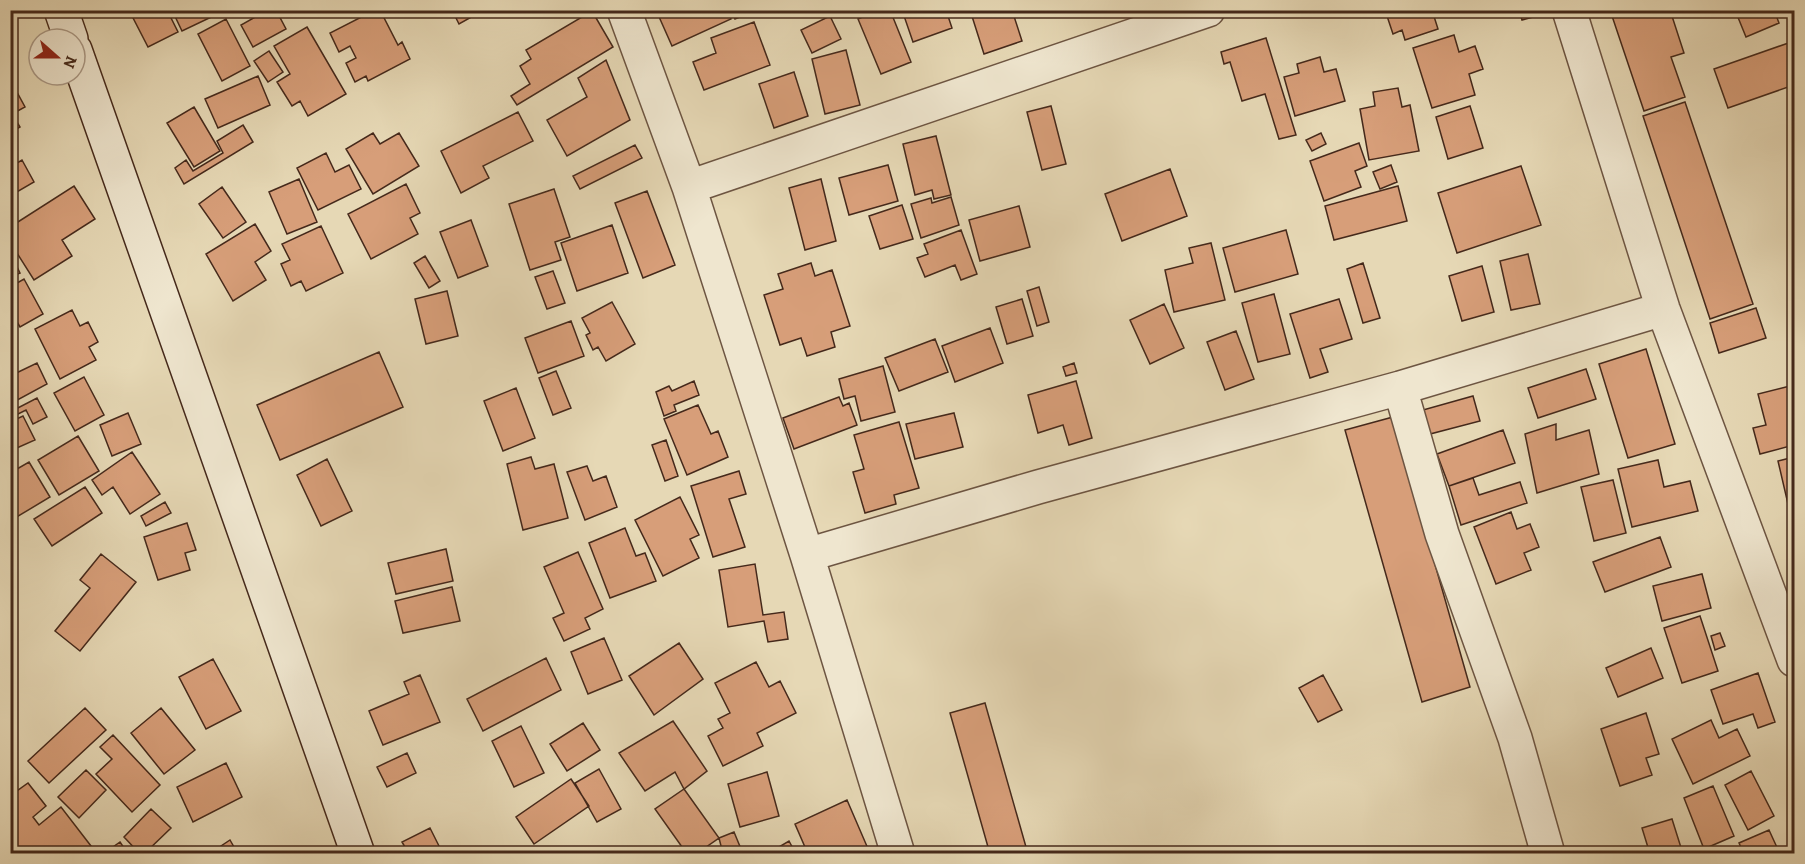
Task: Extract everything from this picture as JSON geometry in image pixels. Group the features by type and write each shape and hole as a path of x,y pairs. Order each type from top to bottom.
{"street":[{"path":"61,10 67,27"},
{"path":"624,10 689,187 807,555 898,854"},
{"path":"689,187 1208,10"},
{"path":"1569,10 1663,309 1794,660"},
{"path":"87,84 358,854"},
{"path":"807,555 1038,487 1400,388 1663,309"},
{"path":"1400,388 1442,534 1515,738 1548,854"}],"building":[{"path":"167,10 178,32 148,47 130,12"},
{"path":"172,10 226,10 182,31"},
{"path":"268,10 276,10 286,29 253,47 241,25"},
{"path":"375,10 380,10 398,45 402,42 410,59 368,81 366,76 355,82 346,63 356,58 350,46 339,52 330,33"},
{"path":"452,10 484,10 459,24"},
{"path":"656,10 727,10 731,19 672,46"},
{"path":"732,10 757,10 735,19"},
{"path":"878,10 890,10 911,62 881,74 858,19"},
{"path":"909,10 946,10 952,28 913,42 903,13"},
{"path":"970,10 1012,10 1022,41 984,54"},
{"path":"1385,10 1432,10 1438,29 1405,40 1402,30 1393,34"},
{"path":"1519,10 1548,10 1548,13 1522,20"},
{"path":"1610,10 1670,10 1684,53 1671,57 1685,97 1644,111"},
{"path":"1735,10 1774,10 1779,23 1746,37"},
{"path":"592,11 613,47 517,105 511,96 530,84 520,66 531,59 526,50"},
{"path":"830,16 841,39 812,53 801,30"},
{"path":"226,19 250,66 222,81 198,34"},
{"path":"754,22 770,65 704,90 693,62 716,53 711,38"},
{"path":"307,27 346,94 308,116 300,101 292,106 277,82 290,74 274,46"},
{"path":"1454,35 1459,52 1475,46 1483,69 1469,74 1475,95 1432,108 1413,48"},
{"path":"1266,38 1296,135 1279,139 1265,94 1242,101 1230,62 1224,64 1221,52"},
{"path":"1794,41 1794,85 1728,108 1714,69"},
{"path":"846,50 860,105 825,114 812,59"},
{"path":"269,51 283,72 268,82 254,61"},
{"path":"1320,57 1324,72 1336,69 1345,101 1295,116 1284,77 1299,73 1297,64"},
{"path":"606,60 630,120 567,156 547,120 587,97 578,78"},
{"path":"794,72 808,116 774,128 759,84"},
{"path":"258,76 270,105 218,128 205,99"},
{"path":"10,83 25,107 12,114 20,127 10,133"},
{"path":"1398,88 1402,107 1410,105 1419,151 1369,160 1360,109 1375,106 1373,92"},
{"path":"1685,102 1753,304 1710,319 1643,116"},
{"path":"1051,106 1066,164 1042,170 1027,112"},
{"path":"1470,106 1483,148 1448,159 1436,117"},
{"path":"194,107 220,151 194,167 167,123"},
{"path":"518,112 533,141 483,166 489,178 461,193 441,151"},
{"path":"243,125 253,142 184,184 175,168 186,160 193,171 223,153 217,141"},
{"path":"373,133 380,144 399,133 419,166 373,194 346,149"},
{"path":"1321,133 1326,144 1312,151 1306,140"},
{"path":"936,136 951,195 934,199 932,190 915,195 903,144"},
{"path":"1359,143 1367,166 1355,171 1361,187 1324,201 1310,161"},
{"path":"635,145 642,158 580,189 573,176"},
{"path":"326,153 335,172 349,165 361,189 318,210 297,168"},
{"path":"22,160 34,182 10,196 10,164 12,166"},
{"path":"888,165 898,201 849,215 839,178"},
{"path":"1391,165 1397,182 1380,189 1373,172"},
{"path":"1521,166 1541,225 1457,253 1438,193"},
{"path":"1170,169 1187,216 1122,241 1105,194"},
{"path":"299,179 317,222 287,234 269,192"},
{"path":"821,179 836,241 805,250 789,188"},
{"path":"406,184 420,213 410,218 418,234 371,259 348,214"},
{"path":"74,186 95,219 62,240 72,256 34,280 10,242 10,227"},
{"path":"1398,186 1407,221 1334,240 1325,206"},
{"path":"222,187 246,222 223,238 199,204"},
{"path":"554,189 570,237 555,242 561,260 530,270 509,204"},
{"path":"647,191 675,265 643,278 615,203"},
{"path":"951,197 959,225 921,238 911,204 931,198 932,203"},
{"path":"902,205 913,239 880,249 869,216"},
{"path":"1019,206 1030,247 980,261 969,220"},
{"path":"471,220 488,266 458,278 440,232"},
{"path":"255,224 271,251 255,262 266,280 233,301 206,254"},
{"path":"612,225 628,273 577,291 561,243"},
{"path":"321,226 343,273 306,291 301,281 291,286 281,264 290,260 282,244"},
{"path":"961,230 977,274 961,280 955,265 925,277 917,258 928,254 924,244"},
{"path":"1286,230 1298,274 1235,292 1223,248"},
{"path":"1211,243 1225,300 1174,312 1165,270 1193,263 1189,248"},
{"path":"10,252 20,273 10,277"},
{"path":"1528,254 1540,304 1511,310 1500,261"},
{"path":"425,256 440,281 429,288 414,263"},
{"path":"811,263 815,276 832,270 850,326 831,332 835,347 807,356 801,338 780,345 764,295 783,289 778,274"},
{"path":"1363,263 1380,318 1363,323 1347,269"},
{"path":"1482,266 1494,312 1462,321 1449,276"},
{"path":"553,271 565,303 547,309 535,277"},
{"path":"24,279 43,314 20,327 10,310 10,287"},
{"path":"1039,287 1049,322 1037,326 1027,291"},
{"path":"447,291 458,336 426,344 415,299"},
{"path":"1274,294 1290,354 1258,362 1242,303"},
{"path":"1022,299 1033,336 1007,344 996,307"},
{"path":"1339,299 1352,339 1320,349 1328,372 1310,378 1290,314"},
{"path":"612,302 635,344 606,361 598,347 593,350 586,335 590,333 582,318"},
{"path":"1164,304 1184,348 1150,364 1130,320"},
{"path":"1756,308 1766,338 1719,353 1710,323"},
{"path":"72,310 80,326 88,322 98,342 89,347 96,360 60,379 35,329"},
{"path":"571,321 584,356 538,373 525,338"},
{"path":"990,328 1003,363 955,382 942,346"},
{"path":"1236,331 1254,379 1225,390 1207,342"},
{"path":"935,339 948,372 899,391 885,358"},
{"path":"1646,349 1675,444 1628,458 1599,364"},
{"path":"379,352 403,407 280,460 257,405"},
{"path":"37,363 47,384 10,404 10,376"},
{"path":"1074,363 1077,373 1066,376 1063,367"},
{"path":"883,366 895,412 861,421 855,396 844,399 839,379"},
{"path":"1586,369 1596,399 1538,418 1528,388"},
{"path":"556,371 571,408 553,415 539,378"},
{"path":"84,377 104,415 75,431 54,393"},
{"path":"694,381 699,395 674,405 676,411 664,416 656,392 669,386 672,391"},
{"path":"1076,381 1092,438 1069,445 1063,425 1038,433 1028,395"},
{"path":"1794,385 1794,445 1760,454 1753,428 1766,425 1758,394"},
{"path":"516,388 535,438 503,451 484,401"},
{"path":"1473,396 1480,421 1430,434 1423,410"},
{"path":"839,397 843,406 849,403 857,425 794,449 783,418"},
{"path":"37,398 47,417 33,424 26,410 10,418 10,412"},
{"path":"698,405 711,434 718,431 728,457 687,475 664,419"},
{"path":"128,413 141,444 112,456 100,425"},
{"path":"954,413 963,447 915,459 906,424"},
{"path":"23,416 35,440 10,451 10,422"},
{"path":"1393,417 1470,687 1422,702 1345,430"},
{"path":"899,422 919,488 894,495 896,504 865,513 853,472 864,469 854,435"},
{"path":"1556,424 1556,440 1589,430 1599,474 1537,493 1525,434"},
{"path":"1503,430 1515,463 1449,486 1437,454"},
{"path":"78,436 99,471 59,495 38,460"},
{"path":"666,440 678,476 665,481 652,445"},
{"path":"132,452 160,494 130,514 113,487 102,495 92,480"},
{"path":"531,457 535,469 554,464 568,518 523,530 507,464"},
{"path":"1794,457 1794,516 1791,517 1778,461"},
{"path":"327,459 352,511 321,526 297,475"},
{"path":"1658,460 1664,487 1690,481 1698,511 1632,527 1618,469"},
{"path":"29,462 50,497 10,521 10,473"},
{"path":"587,466 593,481 606,476 617,507 585,520 567,472"},
{"path":"739,471 746,494 729,499 745,547 713,557 691,486"},
{"path":"1473,478 1479,495 1520,482 1527,503 1461,525 1449,486"},
{"path":"1613,480 1626,533 1594,541 1581,487"},
{"path":"85,487 102,513 52,546 34,519"},
{"path":"680,497 699,535 690,539 699,558 663,576 635,520"},
{"path":"165,502 171,513 146,526 141,516"},
{"path":"1511,512 1517,529 1530,524 1539,547 1524,553 1531,570 1496,584 1474,527"},
{"path":"187,523 196,550 185,553 190,570 158,580 144,537"},
{"path":"625,528 636,556 645,553 656,581 610,598 589,543"},
{"path":"1660,537 1671,567 1605,592 1593,562"},
{"path":"446,549 453,581 396,594 388,563"},
{"path":"578,552 603,609 585,618 590,629 564,641 553,618 564,613 544,567"},
{"path":"101,554 136,582 80,651 55,631 90,588 80,580"},
{"path":"755,564 763,615 784,612 788,639 768,642 764,621 728,627 719,570"},
{"path":"1702,574 1711,608 1662,621 1653,586"},
{"path":"452,587 460,621 403,633 395,601"},
{"path":"1700,616 1718,671 1682,683 1664,628"},
{"path":"1720,633 1725,646 1715,650 1711,636"},
{"path":"604,638 622,680 588,694 571,652"},
{"path":"679,643 703,679 654,715 629,676"},
{"path":"1651,648 1663,678 1618,697 1606,668"},
{"path":"546,658 561,690 483,731 467,699"},
{"path":"213,659 241,711 206,729 179,677"},
{"path":"756,662 769,687 780,681 796,713 757,733 763,746 723,766 708,736 723,728 718,719 730,713 715,683"},
{"path":"1758,673 1775,722 1758,728 1753,714 1723,724 1711,690"},
{"path":"420,675 440,722 383,745 369,711 409,694 404,682"},
{"path":"1323,675 1342,710 1318,722 1299,688"},
{"path":"985,703 1028,854 990,854 950,713"},
{"path":"85,708 106,730 49,783 28,761"},
{"path":"161,708 195,750 164,774 131,733"},
{"path":"1646,713 1659,754 1646,758 1652,775 1620,786 1601,729"},
{"path":"1711,720 1719,738 1737,729 1750,756 1693,784 1672,739"},
{"path":"673,721 707,771 684,789 675,772 645,791 619,753"},
{"path":"583,723 600,750 567,771 550,744"},
{"path":"521,726 544,773 514,787 492,741"},
{"path":"113,735 160,785 132,812 96,774 112,759 100,747"},
{"path":"407,753 416,773 387,787 377,767"},
{"path":"226,763 242,797 193,822 177,787"},
{"path":"599,769 621,809 597,822 575,783"},
{"path":"86,770 106,790 79,818 58,797"},
{"path":"1751,771 1774,816 1748,830 1725,785"},
{"path":"767,772 779,816 740,827 728,784"},
{"path":"571,779 589,806 534,844 516,817"},
{"path":"28,783 46,806 33,817 39,825 61,807 91,846 82,854 36,854 31,847 20,854 10,841 10,796"},
{"path":"1713,786 1734,836 1704,849 1684,798"},
{"path":"684,789 719,838 696,854 687,854 655,809"},
{"path":"847,800 869,851 862,854 808,854 795,824"},
{"path":"151,809 171,828 144,854 140,854 124,837"},
{"path":"1672,819 1683,854 1650,854 1642,828"},
{"path":"430,828 443,854 409,854 402,842"},
{"path":"1769,830 1780,854 1744,854 1739,843"},
{"path":"734,832 741,849 731,854 723,854 719,838"},
{"path":"230,840 238,854 209,854"},
{"path":"789,841 796,854 767,854"},
{"path":"120,842 128,854 107,854 106,852"}]}
